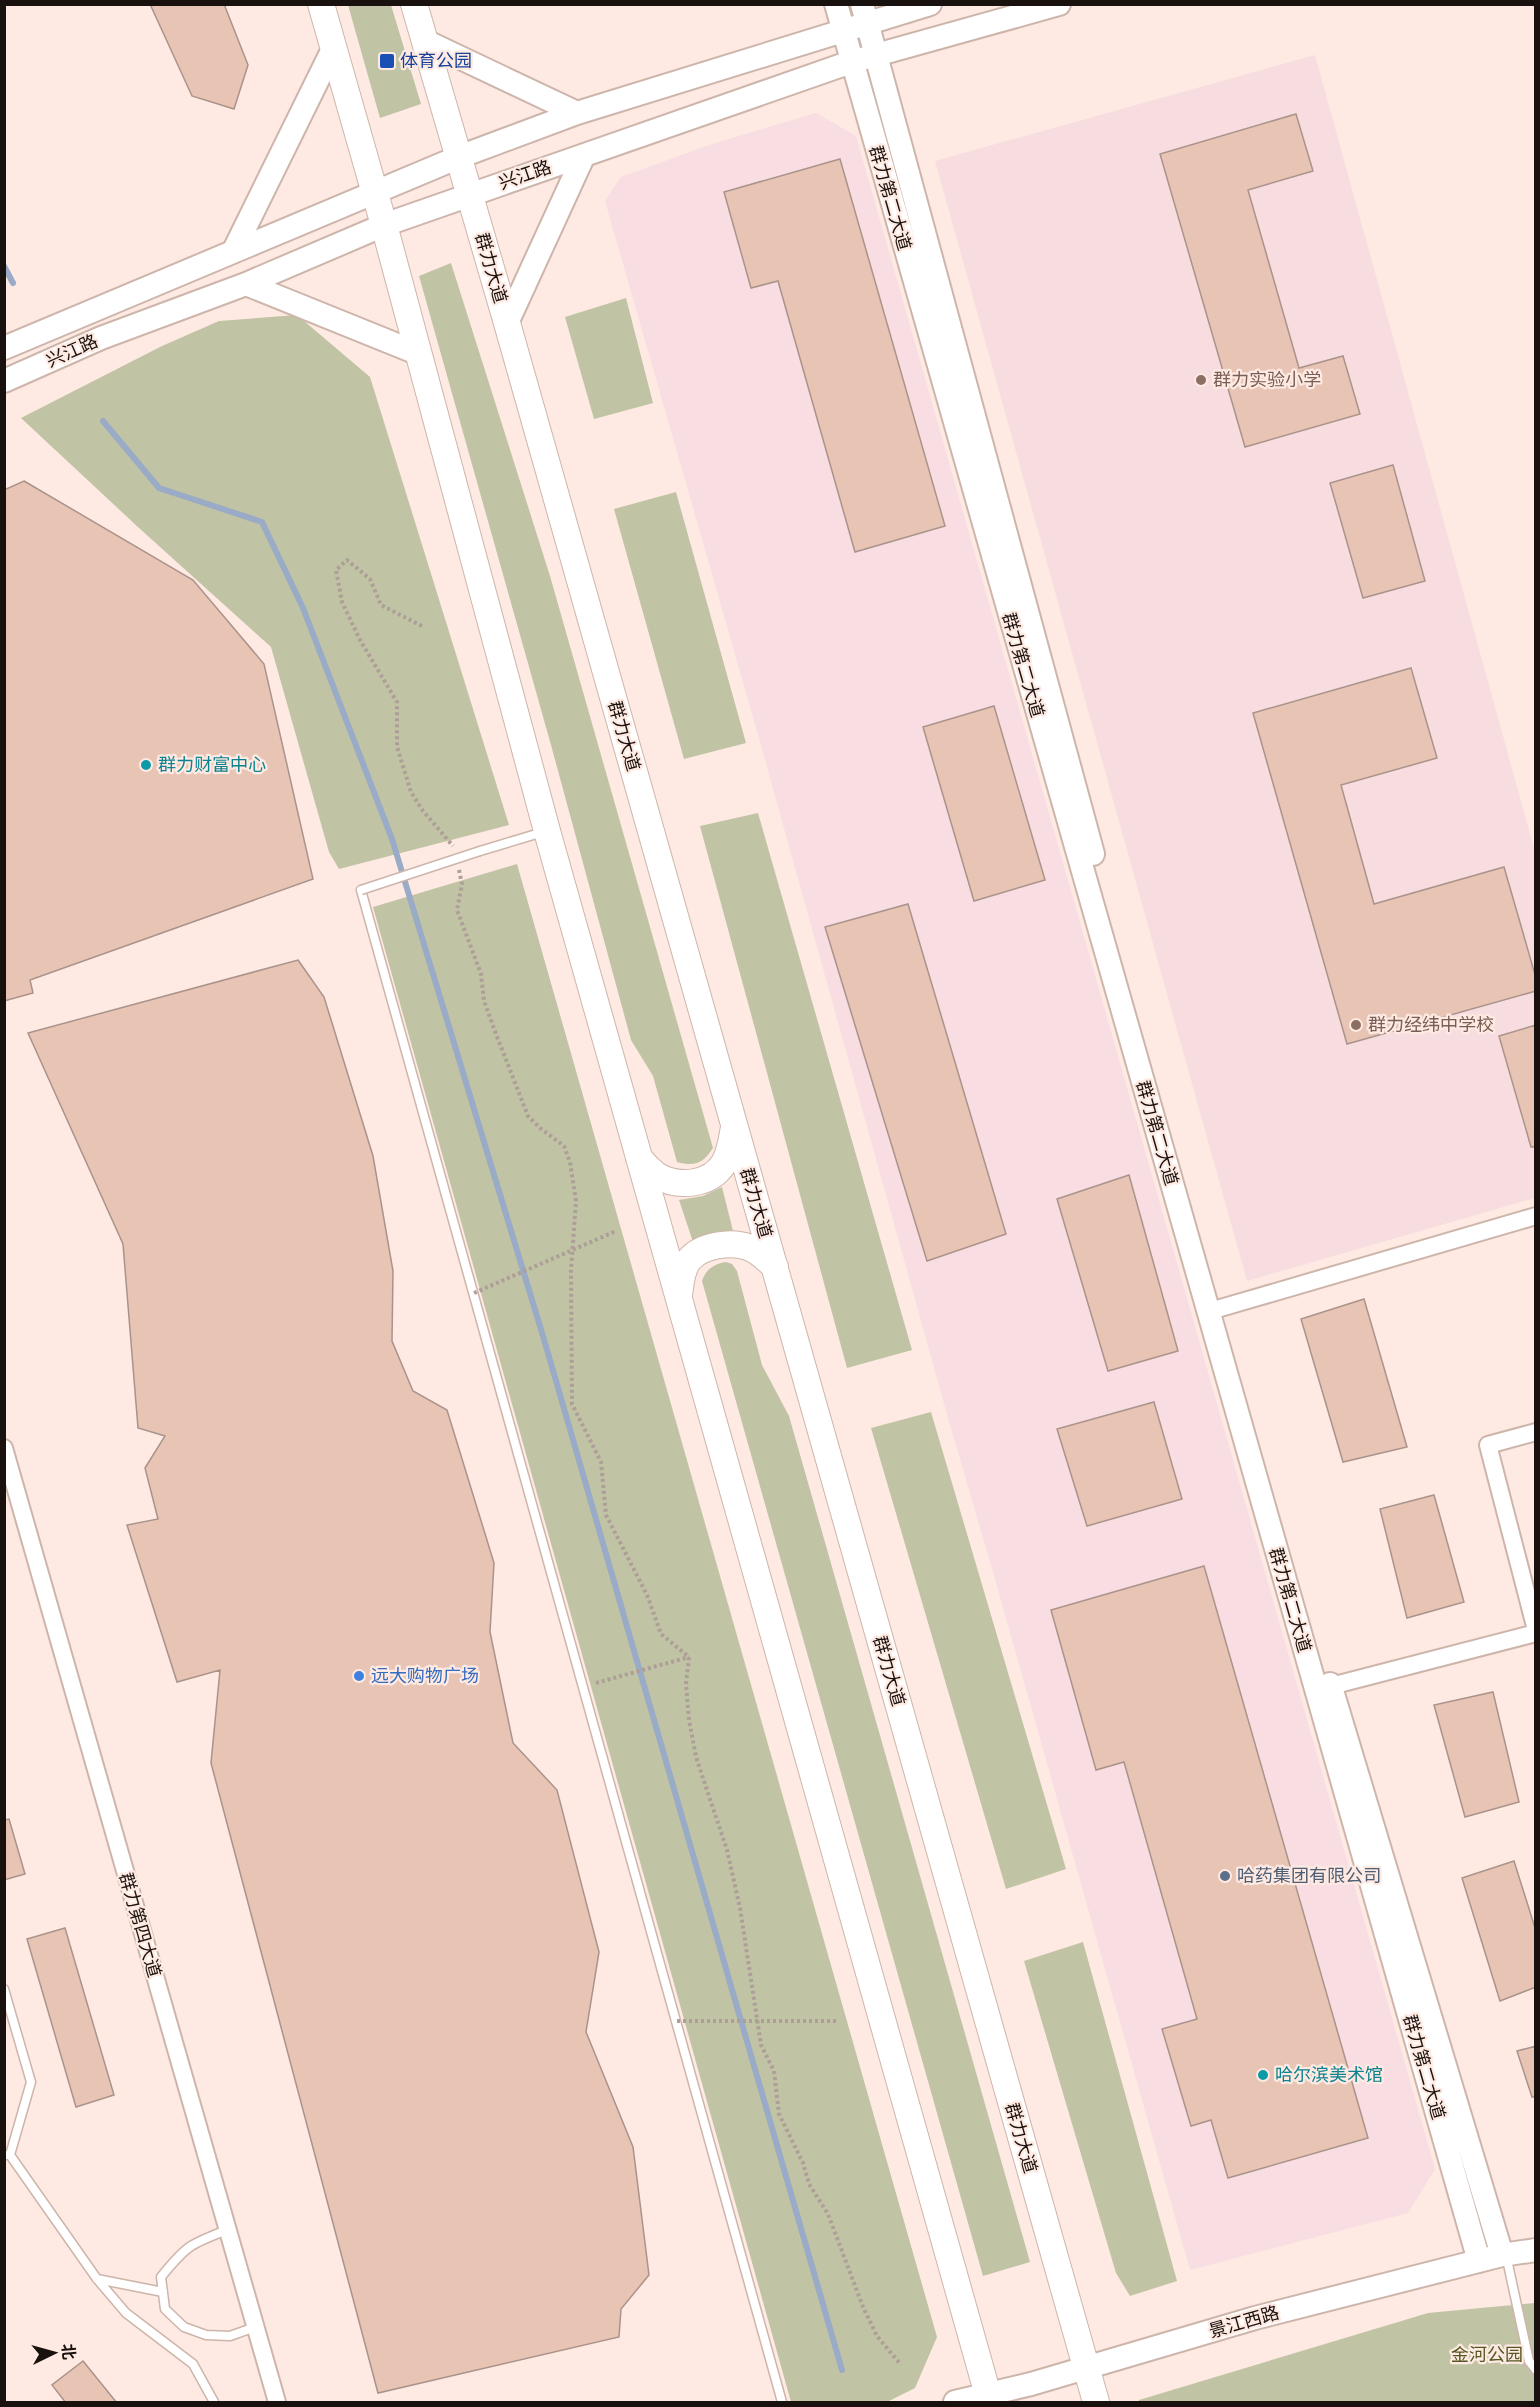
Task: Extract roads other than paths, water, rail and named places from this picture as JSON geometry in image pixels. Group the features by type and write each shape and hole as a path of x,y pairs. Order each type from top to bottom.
{"main road":[{"path":"321,4 375,191 546,831 989,2398"},
{"name":"群力大道","path":"414,4 471,195 1096,2403"},
{"name":"群力第二大道","path":"836,4 1479,2261"},
{"name":"兴江路","path":"4,348 375,191 577,113 844,30 865,13 930,4"},
{"name":"兴江路","path":"4,381 101,338 246,284 384,225 851,62 876,57 1059,4"},
{"name":"群力第二大道","path":"865,13 1217,1309 1504,2254"},
{"path":"425,41 577,113"},
{"path":"234,250 333,49"},
{"path":"507,323 584,155"},
{"path":"246,284 417,353"},
{"path":"639,1158 655,1174 668,1181 680,1184 708,1178 718,1172 725,1162 735,1126"},
{"path":"679,1300 684,1269 690,1258 700,1250 726,1245 748,1247 759,1252 775,1267"},
{"name":"景江西路","path":"955,2403 989,2398 1255,2318 1504,2254 1536,2250"}],"street":[{"path":"1217,1309 1536,1216"},
{"path":"1331,1686 1536,1631 1488,1445 1536,1432"},
{"name":"群力第四大道","path":"4,1448 277,2403"}],"lane":[{"path":"546,831 361,890 782,2403"},
{"path":"4,1989 31,2082 7,2155 97,2280 126,2313 193,2364 214,2403"},
{"path":"227,2230 193,2243 179,2255 161,2277 165,2309 183,2327 206,2334 230,2336 255,2327"},
{"path":"1504,2254 1529,2361 1536,2370"},
{"path":"97,2280 163,2292"}],"waterway":[{"path":"4,266 13,283"},
{"path":"103,421 159,488 262,522 303,608 392,839 543,1336 842,2370"}],"place":[{"name":"体育公园","path":"387,61"},
{"name":"群力实验小学","path":"1201,380"},
{"name":"群力财富中心","path":"146,765"},
{"name":"群力经纬中学校","path":"1356,1025"},
{"name":"远大购物广场","path":"359,1676"},
{"name":"哈药集团有限公司","path":"1225,1876"},
{"name":"哈尔滨美术馆","path":"1263,2075"}],"park label":[{"name":"金河公园","path":"1487,2355"}]}
